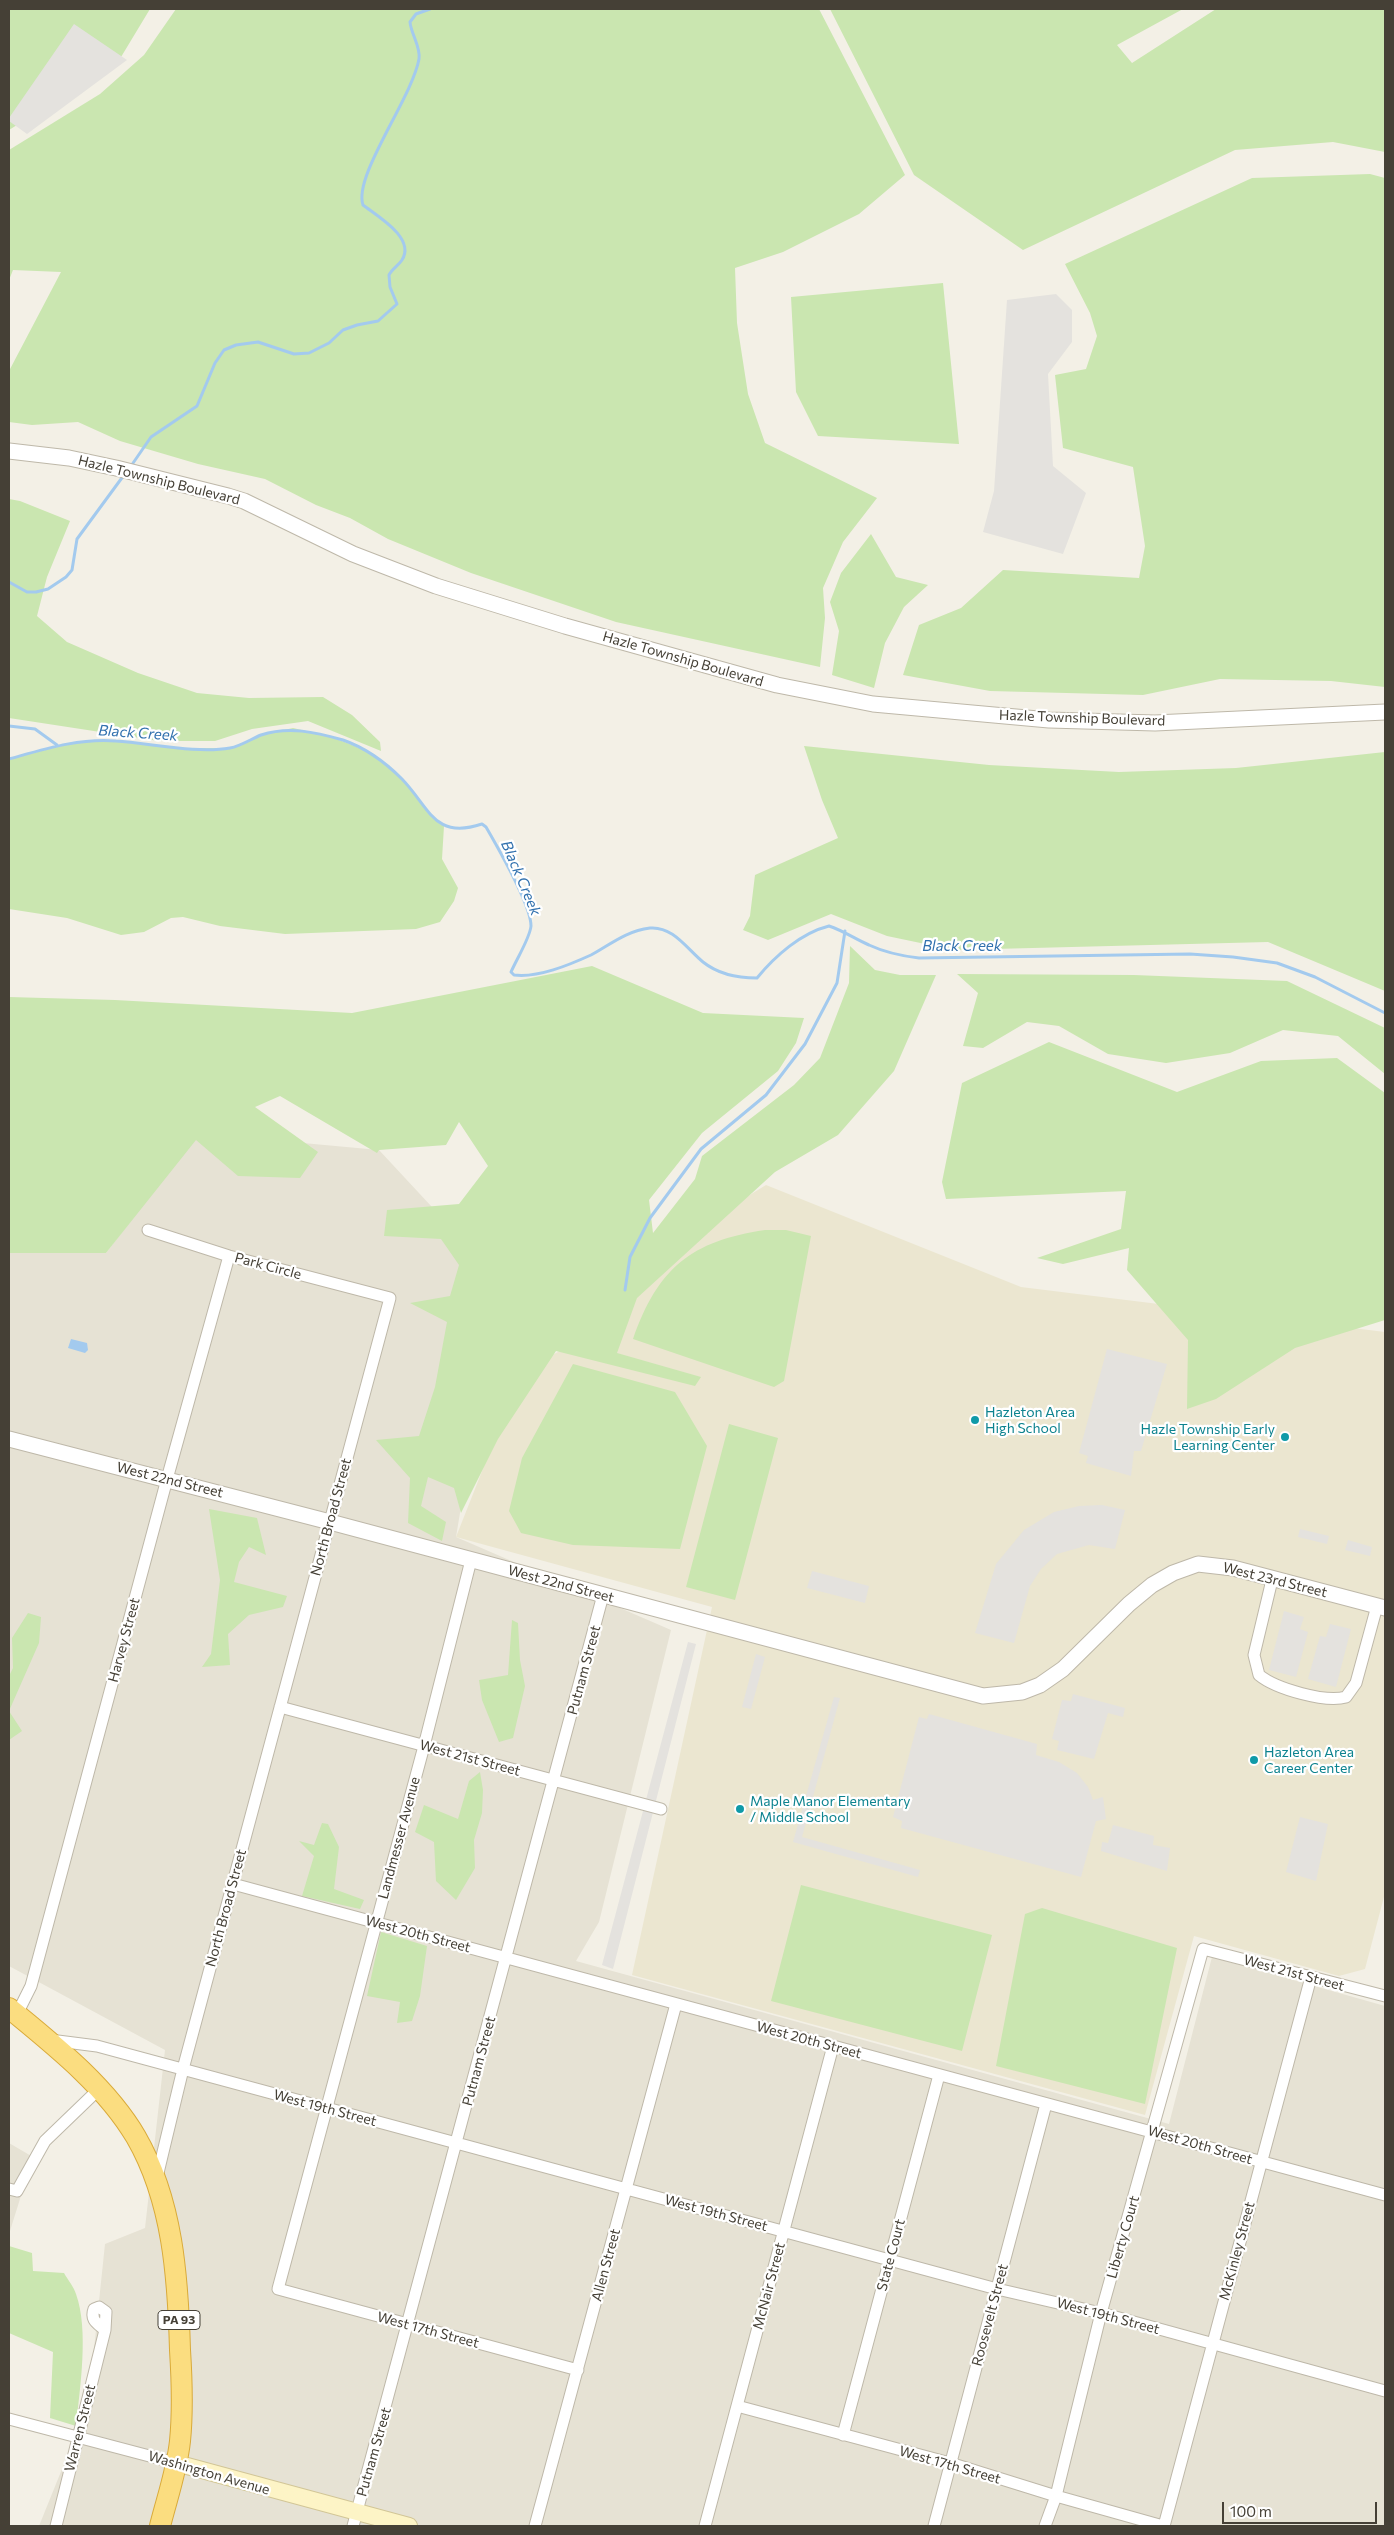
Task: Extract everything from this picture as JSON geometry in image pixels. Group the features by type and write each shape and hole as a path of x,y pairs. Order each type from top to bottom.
{"highway":[{"name":"PA 93","path":"12,2012 46,2039 99,2089 136,2137 156,2179"},
{"name":"North Broad Street","path":"156,2179 166,2215 173,2258 179,2325 182,2417 176,2463 160,2526"}],"main road":[{"name":"Washington Avenue","path":"176,2463 354,2519 409,2526"}],"street":[{"name":"Hazle Township Boulevard","path":"9,451 88,462 228,496 244,501 353,554 436,586 566,626 777,685 863,702 1049,720 1155,722 1385,712"},
{"name":"Park Circle","path":"148,1230 230,1256 390,1298"},
{"name":"Harvey Street","path":"12,2012 31,1986 167,1479 230,1256"},
{"name":"North Broad Street","path":"156,2179 232,1884 390,1298"},
{"name":"West 22nd Street","path":"9,1439 330,1522 983,1696 1022,1692 1040,1685 1063,1669 1097,1636"},
{"name":"Landmesser Avenue","path":"278,2290 424,1746 471,1560"},
{"name":"West 23rd Street","path":"1097,1636 1129,1604 1152,1585 1181,1570 1198,1564 1233,1568 1272,1580 1381,1607"},
{"path":"1272,1580 1254,1655 1259,1675 1278,1685 1320,1697 1336,1700 1346,1697 1356,1683 1381,1607"},
{"name":"Putnam Street","path":"354,2519 604,1595"},
{"name":"West 21st Street","path":"280,1707 661,1809"},
{"name":"West 20th Street","path":"232,1884 1385,2195"},
{"name":"West 21st Street","path":"1203,1949 1385,1996"},
{"name":"Liberty Court","path":"1045,2526 1056,2496 1101,2313 1203,1949"},
{"name":"McKinley Street","path":"1163,2526 1311,1977"},
{"name":"Allen Street","path":"535,2526 676,2004"},
{"name":"West 19th Street","path":"46,2039 97,2046 997,2289 1101,2313 1385,2391"},
{"name":"McNair Street","path":"704,2526 833,2046"},
{"name":"State Court","path":"843,2434 939,2075"},
{"path":"9,2189 17,2191 45,2140 99,2089"},
{"name":"Roosevelt Street","path":"934,2526 1046,2104"},
{"name":"West 17th Street","path":"278,2290 578,2370"},
{"name":"Warren Street","path":"56,2526 105,2330"},
{"name":"West 17th Street","path":"737,2406 950,2464 1163,2526"},
{"name":"Washington Avenue","path":"9,2419 176,2463"}],"shaded area":[{"path":"74,24 127,60 27,134 9,121 9,118"},
{"path":"1056,294 1072,310 1072,342 1048,374 1053,466 1086,493 1063,554 983,532 994,491 1007,300"},
{"path":"203,1125 292,1142 379,1150 471,1249 466,1477 456,1537 671,1630 599,1922 576,1961 1169,2124 1212,1957 1385,2006 1385,2526 39,2526 81,2422 87,2416 105,2244 145,2228 165,2050 9,1966 9,1253 106,1253"},
{"path":"766,1185 1021,1287 1385,1332 1385,1893 1365,1969 1339,1976 1194,1936 1145,2115 632,1975 712,1607 456,1537 522,1370 590,1336 657,1252"},
{"path":"1107,1349 1167,1364 1141,1451 1134,1451 1131,1476 1086,1463 1088,1456 1079,1453"},
{"path":"1102,1505 1125,1510 1115,1549 1089,1545 1057,1554 1041,1569 1030,1586 1014,1643 975,1633 996,1564 1024,1530 1054,1512 1079,1506"},
{"path":"1300,1529 1329,1536 1327,1544 1298,1537"},
{"path":"1348,1540 1372,1547 1370,1556 1345,1550"},
{"path":"812,1571 869,1586 865,1603 807,1588"},
{"path":"1284,1611 1304,1617 1300,1629 1308,1632 1296,1677 1269,1670"},
{"path":"1330,1624 1351,1629 1336,1687 1308,1679 1320,1636 1326,1637"},
{"path":"688,1642 696,1644 613,1969 602,1965"},
{"path":"756,1654 765,1657 751,1709 742,1707"},
{"path":"1073,1694 1125,1708 1123,1717 1108,1713 1094,1759 1057,1750 1059,1741 1052,1739 1062,1700 1071,1701"},
{"path":"834,1697 840,1698 802,1837 920,1870 918,1877 793,1842"},
{"path":"929,1714 1037,1744 1036,1755 1059,1762 1077,1773 1088,1787 1093,1800 1103,1797 1106,1819 1096,1821 1081,1877 901,1828 902,1821 893,1817 919,1717 927,1719"},
{"path":"1300,1817 1328,1824 1316,1881 1286,1872"},
{"path":"1113,1825 1154,1836 1153,1845 1170,1848 1167,1871 1101,1851 1102,1842 1108,1843"},
{"path":"9,2143 33,2157 10,2231 9,2231"}],"green space":[{"path":"9,9 150,9 118,62 9,130"},
{"path":"176,9 819,9 905,175 859,214 783,252 735,268 737,323 748,394 765,443 877,498 843,542 823,588 825,618 820,667 616,622 471,573 388,539 350,518 316,505 265,479 198,464 120,441 78,422 32,425 9,422 9,371 61,272 13,270 9,280 9,150 100,94 144,55"},
{"path":"830,9 1183,9 1117,45 1132,63 1216,9 1385,9 1385,152 1333,142 1235,150 1023,250 914,175"},
{"path":"1370,174 1385,178 1385,687 1331,681 1220,679 1143,695 990,691 903,675 919,625 961,608 1003,570 1139,578 1145,546 1133,467 1063,448 1055,375 1086,369 1097,336 1090,313 1065,264 1252,178"},
{"path":"943,283 959,444 818,436 796,392 791,297"},
{"path":"9,499 20,501 70,521 47,577 37,616 67,642 138,673 197,693 249,698 323,697 352,715 380,742 381,751 308,721 252,729 215,741 159,741 9,718"},
{"path":"871,534 896,577 928,585 904,607 885,643 874,688 832,675 839,631 830,602 841,573"},
{"path":"293,728 356,746 383,762 412,791 428,813 444,826 442,859 458,888 454,901 440,922 416,929 285,934 220,926 183,917 171,918 144,932 121,935 67,918 9,909 9,759 81,741 116,741 179,748 230,748 262,735"},
{"path":"804,746 989,765 1119,772 1236,768 1385,752 1385,991 1268,942 954,950 887,936 831,914 768,940 743,930 750,916 755,875 838,838 822,800"},
{"path":"850,946 875,970 900,975 936,975 894,1071 838,1135 775,1172 637,1298 617,1353 701,1377 695,1386 556,1351 498,1439 461,1513 454,1488 428,1477 421,1506 446,1522 442,1541 408,1523 410,1478 376,1440 419,1436 435,1387 447,1322 410,1303 450,1296 459,1265 441,1239 384,1236 387,1210 459,1204 488,1166 459,1122 446,1145 379,1150 377,1153 280,1096 255,1107 318,1152 300,1178 238,1176 196,1140 106,1253 9,1253 9,997 115,1000 352,1013 592,966 703,1013 804,1018 796,1043 778,1071 702,1133 649,1200 653,1233 695,1179 702,1156 794,1085 820,1058 849,983"},
{"path":"957,974 1134,975 1287,981 1385,1028 1385,1074 1338,1036 1283,1030 1230,1053 1166,1063 1108,1054 1059,1026 1027,1022 983,1048 963,1046 978,993"},
{"path":"1049,1042 1177,1092 1261,1061 1337,1058 1385,1093 1385,1320 1295,1348 1216,1399 1187,1409 1188,1340 1127,1270 1129,1248 1063,1264 1037,1258 1121,1229 1126,1191 946,1199 942,1182 962,1083"},
{"path":"765,1230 786,1230 811,1236 784,1381 774,1387 633,1339 643,1314 654,1294 666,1276 681,1262 697,1251 717,1242"},
{"path":"573,1364 675,1392 707,1446 680,1549 573,1545 521,1533 509,1511 522,1458"},
{"path":"729,1424 778,1438 735,1600 686,1587"},
{"path":"209,1509 257,1518 266,1555 249,1547 239,1562 234,1582 287,1596 283,1607 249,1615 228,1634 230,1665 202,1667 211,1654 220,1580"},
{"path":"28,1613 41,1617 39,1643 9,1711 9,1676 13,1668 12,1638"},
{"path":"512,1620 518,1623 520,1660 525,1686 513,1738 499,1742 482,1700 479,1680 508,1675"},
{"path":"9,1711 22,1731 9,1740"},
{"path":"480,1772 483,1790 482,1813 474,1840 475,1868 456,1900 436,1881 434,1842 415,1832 424,1805 458,1819 469,1781"},
{"path":"322,1823 328,1824 339,1847 334,1889 364,1900 360,1909 302,1896 314,1856 299,1841 314,1845"},
{"path":"801,1885 992,1935 962,2051 771,2001"},
{"path":"1042,1908 1177,1948 1145,2104 996,2066 1025,1914"},
{"path":"381,1932 427,1946 420,1996 412,2021 397,2023 400,2002 367,1996"},
{"path":"9,2246 32,2253 33,2271 64,2273 75,2291 80,2308 83,2342 76,2426 50,2418 53,2352 9,2333"}],"water":[{"path":"71,1339 87,1343 88,1350 85,1353 68,1348"}],"waterway":[{"path":"131,466 151,437 197,406 215,363 224,350 236,345 258,342 294,354 309,353 329,343 343,330 378,321 397,304 390,287 389,275 402,260 405,252 404,244 393,228 363,205 362,192 374,156 406,94 419,59 419,50 410,22 416,14 430,9"},
{"path":"9,582 27,592 36,592 48,589 66,577 72,570 77,539 124,475"},
{"name":"Black Creek","path":"9,726 35,729 57,745"},
{"name":"Black Creek","path":"9,759 62,745 89,741 129,742 188,749 217,750 234,747 271,732 282,731 302,731 333,737 351,743 375,756 396,773 434,818 443,824 453,828 466,828 482,824 486,827 513,876 530,916 530,931 511,972 514,975 533,975 563,967 591,955 633,932 658,928 673,934 703,962 715,970 736,976 757,978 789,946 808,934 829,926 881,950 919,958 1190,954 1277,963 1315,977 1385,1013"},
{"path":"625,1290 630,1257 650,1218 701,1149 766,1095 805,1044 837,983 845,931"}],"place":[{"name":"Hazleton Area High School","path":"975,1420"},
{"name":"Hazle Township Early Learning Center","path":"1285,1437"},
{"name":"Hazleton Area Career Center","path":"1254,1760"},
{"name":"Maple Manor Elementary / Middle School","path":"740,1809"}]}
